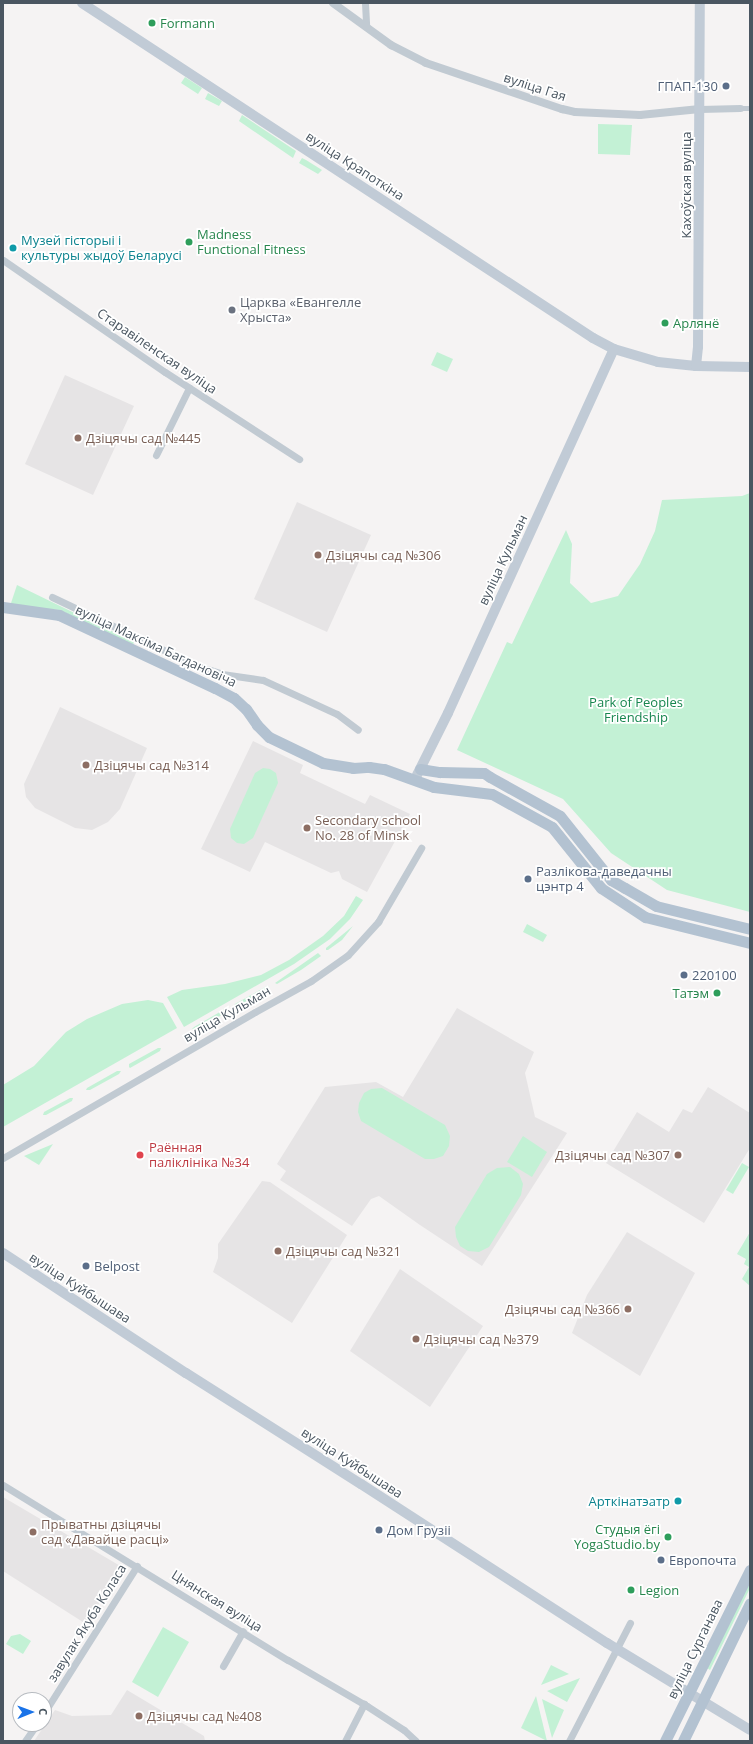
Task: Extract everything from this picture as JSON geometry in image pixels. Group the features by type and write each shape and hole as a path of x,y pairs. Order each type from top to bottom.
{"main road":[{"name":"вуліца Крапоткіна","path":"82,3 593,338 614,349 658,362 696,366 750,367"},
{"name":"Кахоўская вуліца","path":"696,366 698,347 700,3"},
{"name":"вуліца Кульман","path":"414,781 448,712 614,349"},
{"name":"вуліца Максіма Багдановіча","path":"3,607 59,616 215,688 238,702 269,736 323,763 353,768 369,766 393,771 414,781 434,787 492,794 552,827 601,888 645,917 750,943"},
{"path":"420,769 440,772 484,773 560,816 611,880 656,906 750,929"},
{"name":"вуліца Куйбышава","path":"3,1253 186,1373 702,1702 750,1730"},
{"name":"вуліца Сурганава","path":"665,1741 750,1570"},
{"path":"683,1741 750,1603"}],"street":[{"name":"вуліца Гая","path":"333,3 366,25 391,45 426,63 562,109 574,112 640,116 700,109 750,108"},
{"path":"365,3 366,25"},
{"name":"Старавіленская вуліца","path":"3,260 189,388 299,459"},
{"path":"156,455 189,388"},
{"name":"вуліца Максіма Багдановіча","path":"52,597 206,669 263,680 337,714 358,730"},
{"name":"вуліца Кульман","path":"3,1158 254,1012 311,981 348,955 378,922 421,848"},
{"name":"Цнянская вуліца","path":"3,1485 364,1704 404,1730 416,1741"},
{"name":"завулак Якуба Коласа","path":"52,1700 137,1566"},
{"path":"569,1741 630,1624"},
{"path":"223,1666 243,1631"},
{"path":"345,1741 364,1704"},
{"path":"25,1741 31,1732"}],"shaded area":[{"name":"Дзіцячы сад №445","path":"65,375 134,406 93,495 25,464"},
{"name":"Дзіцячы сад №306","path":"297,502 371,535 327,632 254,599"},
{"name":"Дзіцячы сад №314","path":"60,707 147,748 120,809 108,822 92,830 75,828 35,808 26,797 24,784"},
{"name":"Secondary school No. 28 of Minsk","path":"253,741 303,765 300,773 365,804 370,795 410,814 367,892 342,879 339,871 331,873 265,842 250,872 201,849"},
{"path":"457,1008 534,1052 525,1073 535,1117 567,1133 482,1266 379,1196 371,1199 352,1226 280,1180 286,1171 277,1164 325,1087 376,1082 403,1097"},
{"name":"Дзіцячы сад №307","path":"708,1087 750,1113 750,1148 704,1223 606,1163 637,1112 669,1132 683,1109 692,1113"},
{"name":"Дзіцячы сад №321","path":"262,1181 270,1182 347,1235 292,1323 213,1272 218,1258 218,1244"},
{"name":"Дзіцячы сад №366","path":"627,1232 695,1273 640,1376 572,1333 587,1295"},
{"name":"Дзіцячы сад №379","path":"400,1269 483,1326 430,1407 350,1351"},
{"name":"Прыватны дзіцячы сад «Давайце расці»","path":"3,1497 122,1567 86,1624 3,1571"},
{"name":"Дзіцячы сад №408","path":"127,1690 204,1736 205,1741 34,1741 40,1732 52,1732 52,1714 55,1710 72,1716 111,1715"}],"green space":[{"path":"185,77 202,88 198,94 181,83"},
{"path":"208,93 222,101 219,106 205,99"},
{"path":"242,115 296,151 293,158 239,121"},
{"path":"598,124 632,125 630,155 598,154"},
{"path":"302,158 322,170 318,174 299,163"},
{"path":"437,352 453,359 447,372 431,365"},
{"name":"Park of Peoples Friendship","path":"750,493 750,912 667,890 611,853 563,799 457,750 507,642 512,644 566,530 572,544 570,583 591,603 618,596 640,564 655,531 662,500 742,496"},
{"path":"17,585 134,642 133,645 60,610 10,606"},
{"path":"263,768 270,769 276,773 278,783 253,838 244,844 237,843 231,838 230,829 255,773"},
{"path":"356,896 363,900 350,919 330,939 294,964 184,1027 167,997 182,990 225,984 261,975 289,960 323,936 344,916"},
{"path":"527,924 547,935 543,942 523,932"},
{"path":"353,926 342,940 326,950 326,948"},
{"path":"318,953 321,956 301,970 277,984 275,983"},
{"path":"267,986 269,987 268,989 236,1007 234,1006 235,1004"},
{"path":"148,1000 163,1003 177,1028 3,1127 3,1085 34,1066 66,1032 87,1019 122,1004"},
{"path":"225,1009 227,1012 195,1030 192,1029 194,1027"},
{"path":"158,1048 161,1048 160,1051 130,1068 129,1067 129,1064"},
{"path":"117,1071 121,1071 119,1074 90,1090 86,1090 87,1088"},
{"path":"382,1088 445,1125 450,1136 449,1146 443,1156 434,1159 425,1159 361,1121 358,1112 359,1103 364,1093 371,1089"},
{"path":"70,1098 73,1098 72,1101 46,1115 43,1115 44,1112"},
{"path":"523,1136 547,1152 532,1177 507,1162"},
{"path":"53,1144 39,1165 24,1156"},
{"path":"742,1163 749,1167 733,1194 726,1190"},
{"path":"510,1167 519,1174 523,1184 521,1195 489,1247 479,1252 468,1251 460,1246 456,1237 455,1227 487,1174 497,1168"},
{"path":"750,1232 750,1286 742,1279 749,1267 744,1264 746,1259 737,1254"},
{"path":"750,1581 750,1588 710,1670 707,1668"},
{"path":"163,1627 189,1642 158,1697 132,1682"},
{"path":"20,1634 31,1641 23,1654 6,1644 11,1636"},
{"path":"551,1665 569,1674 541,1685"},
{"path":"580,1678 567,1702 547,1691"},
{"path":"536,1696 547,1741 521,1728"},
{"path":"542,1699 564,1710 552,1738"}],"place":[{"name":"Formann","path":"152,23"},
{"name":"ГПАП-130","path":"726,86"},
{"name":"Madness Functional Fitness","path":"189,242"},
{"name":"Музей гісторыі і культуры жыдоў Беларусі","path":"13,248"},
{"name":"Царква «Евангелле Хрыста»","path":"232,310"},
{"name":"Арлянё","path":"665,323"},
{"name":"Дзіцячы сад №445","path":"78,438"},
{"name":"Дзіцячы сад №306","path":"318,555"},
{"name":"Дзіцячы сад №314","path":"86,765"},
{"name":"Secondary school No. 28 of Minsk","path":"307,828"},
{"name":"Разлікова-даведачны цэнтр 4","path":"528,879"},
{"name":"220100","path":"684,975"},
{"name":"Татэм","path":"717,993"},
{"name":"Раённая паліклініка №34","path":"140,1155"},
{"name":"Дзіцячы сад №307","path":"678,1155"},
{"name":"Дзіцячы сад №321","path":"278,1251"},
{"name":"Belpost","path":"86,1266"},
{"name":"Дзіцячы сад №366","path":"628,1309"},
{"name":"Дзіцячы сад №379","path":"416,1339"},
{"name":"Арткінатэатр","path":"678,1501"},
{"name":"Дом Грузіі","path":"379,1530"},
{"name":"Прыватны дзіцячы сад «Давайце расці»","path":"33,1532"},
{"name":"Студыя ёгі YogaStudio.by","path":"668,1537"},
{"name":"Европочта","path":"661,1560"},
{"name":"Legion","path":"631,1590"},
{"name":"Дзіцячы сад №408","path":"139,1716"}]}
